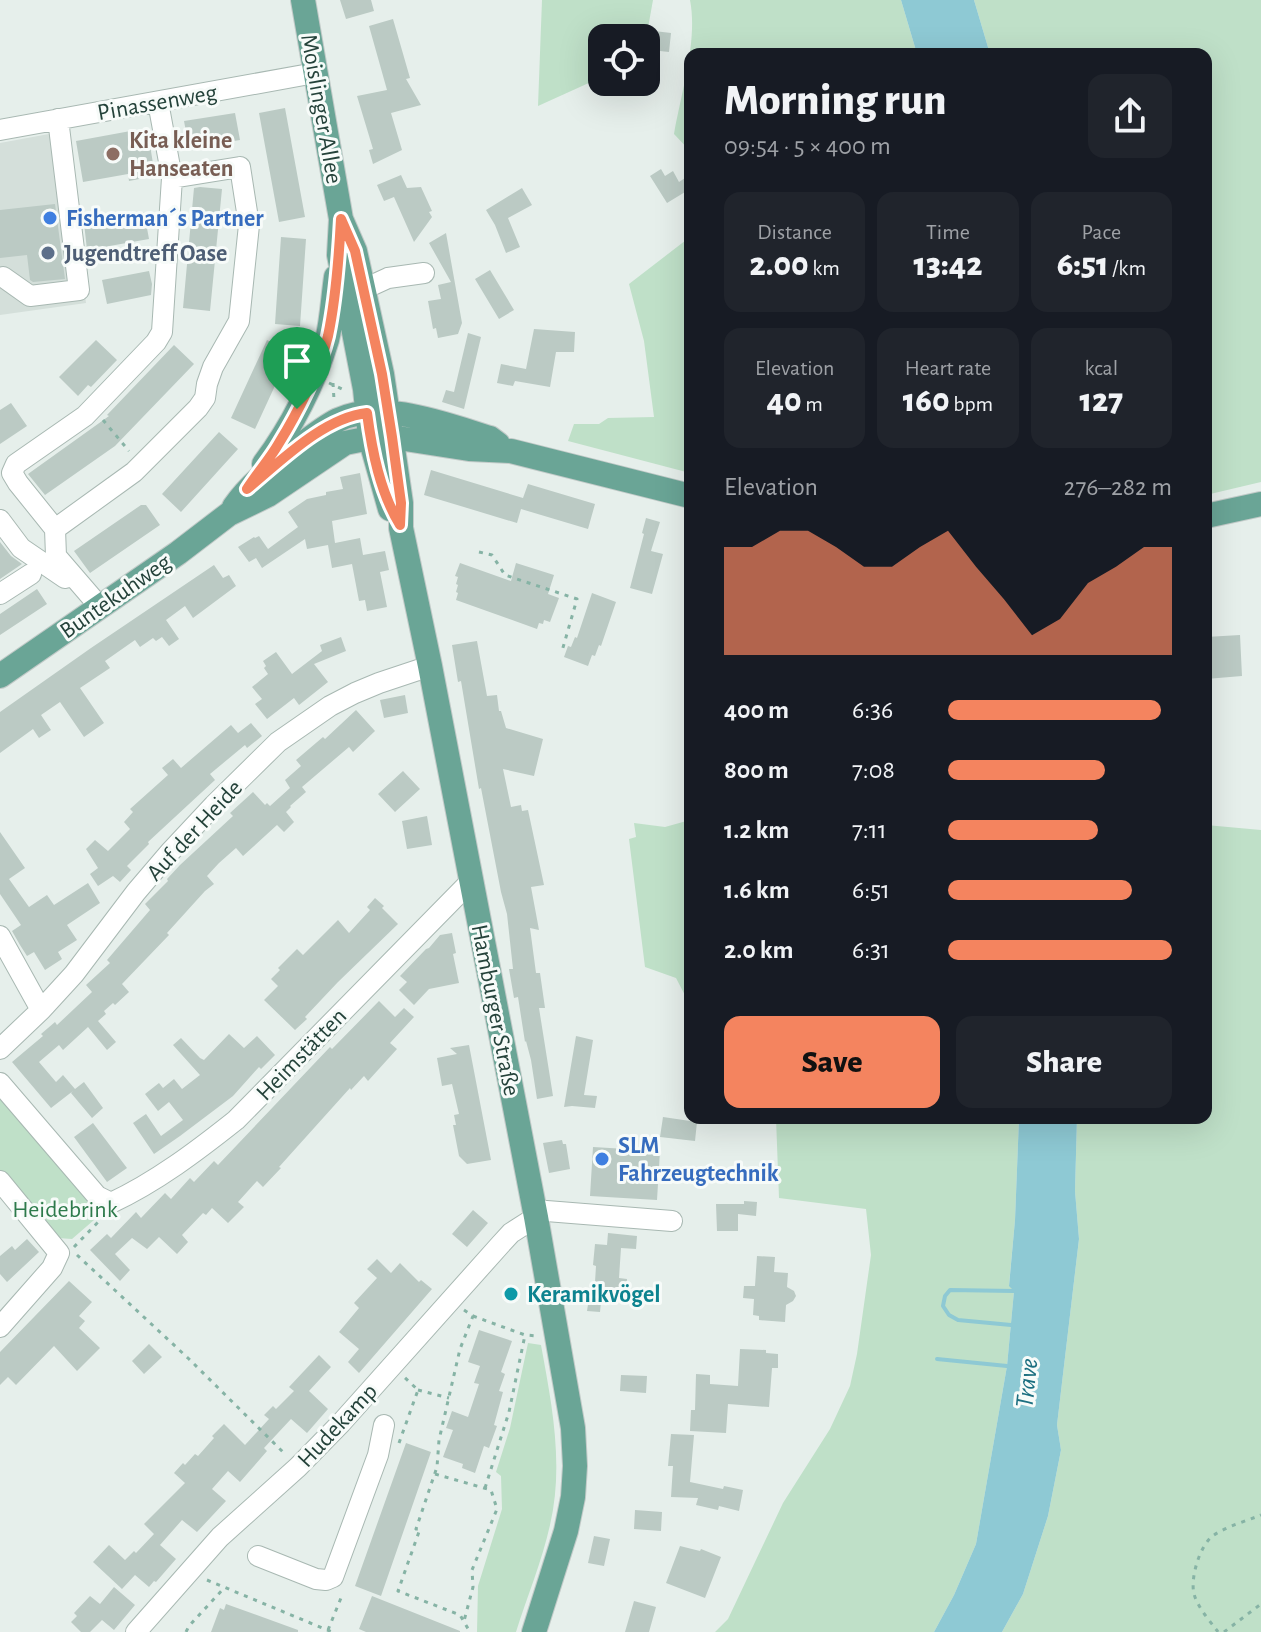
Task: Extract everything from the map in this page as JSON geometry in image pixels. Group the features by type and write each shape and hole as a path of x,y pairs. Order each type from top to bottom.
{"main road":[{"name":"Moislinger Allee","path":"303,0 341,219 339,255 365,389 380,425"},
{"name":"Moislinger Allee","path":"341,219 355,251 384,386 380,425 388,506 400,525"},
{"path":"247,489 278,445 313,375 327,338 339,255"},
{"name":"Buntekuhweg","path":"229,514 247,489 338,420 354,414 380,425"},
{"path":"380,425 469,449 511,451 684,494"},
{"name":"Buntekuhweg","path":"2,671 92,605 229,514 268,495 345,443 380,425"},
{"path":"1212,515 1261,504"},
{"name":"Hamburger Straße","path":"400,525 535,1213 573,1428 573,1497 566,1531 534,1632"}],"street":[{"name":"Pinassenweg","path":"0,130 315,73"},
{"path":"92,605 56,556 55,529 12,473 16,464 85,416 162,332 172,178 158,102"},
{"path":"3,277 30,296 79,290 58,119"},
{"path":"55,529 134,472 198,408 205,398 213,367 239,321 249,225 240,167 172,178"},
{"path":"364,289 388,278 424,273"},
{"path":"3,530 92,605"},
{"path":"0,594 31,574"},
{"name":"Auf der Heide","path":"0,1049 74,974 171,851 278,742 330,706 355,693 430,666"},
{"name":"Heimstätten","path":"111,1203 129,1195 195,1152 236,1120 471,881"},
{"path":"0,936 41,1010"},
{"path":"0,1083 97,1196 111,1203"},
{"path":"0,1181 59,1253 52,1268 0,1327"},
{"path":"535,1213 672,1221"},
{"name":"Hudekamp","path":"136,1632 220,1537 298,1467 341,1423 511,1233 535,1213"},
{"path":"258,1556 316,1579 333,1577 378,1455 384,1425"}],"path":[{"path":"93,408 141,465"},
{"path":"479,552 492,555 505,575 577,599 562,651"},
{"path":"111,1203 99,1223 71,1250 189,1359 298,1467"},
{"path":"450,1301 473,1316 525,1335 543,1336"},
{"path":"470,1632 460,1615 398,1591 437,1467 439,1440 460,1349 473,1316"},
{"path":"485,1488 509,1412 525,1335"},
{"path":"418,1390 449,1398"},
{"path":"435,1474 491,1490 497,1509 472,1570 473,1587 464,1621"},
{"path":"1261,1515 1211,1537 1195,1566 1194,1593 1205,1615 1221,1632 1261,1604"},
{"path":"189,1572 332,1632"},
{"path":"186,1632 225,1587"}],"shaded area":[{"path":"65,131 86,303 0,315 0,143"}],"green space":[{"path":"542,0 653,0 649,24 588,24 588,83 538,106"},
{"path":"690,0 901,0 915,48 690,48"},
{"path":"974,0 1261,0 1261,482 1212,494 1212,48 988,48"},
{"path":"684,86 684,145 674,134"},
{"path":"684,242 684,471 568,441 574,424 599,424 608,418 654,417 644,341 629,284"},
{"path":"684,822 684,993 676,978 645,967 629,839 636,837 634,823 665,827"},
{"path":"1212,826 1261,830 1261,1632 1002,1632 1023,1594 1048,1516 1061,1450 1057,1425 1079,1239 1075,1191 1077,1124 1212,1124"},
{"name":"Heidebrink","path":"0,1090 93,1205 94,1220 72,1239 58,1238 0,1171"},
{"path":"776,1124 1019,1124 1009,1285 1014,1291 1007,1366 976,1544 934,1632 715,1632 728,1619 783,1503 830,1429 850,1386 857,1354 871,1255 866,1209 779,1198"},
{"path":"528,1343 541,1345 555,1435 556,1480 550,1525 516,1632 477,1632 478,1586 502,1509 501,1476 496,1472 510,1428"}],"water":[{"path":"901,0 974,0 988,48 915,48"},
{"name":"Trave","path":"1019,1124 1077,1124 1075,1191 1079,1239 1057,1425 1061,1450 1048,1516 1023,1594 1002,1632 934,1632 976,1544 1007,1366 1014,1291 1009,1286"}],"building":[{"path":"340,0 371,0 374,11 346,19"},
{"path":"393,19 410,78 406,79 421,105 391,113 402,150 373,164 369,150 373,149 357,96 387,90 369,26"},
{"path":"660,32 671,33 669,52 660,51"},
{"path":"285,108 305,217 279,222 259,113"},
{"path":"235,113 240,140 189,148 184,121"},
{"path":"136,130 139,147 150,145 155,176 129,181 128,174 83,182 76,141"},
{"path":"661,169 665,176 673,171 679,182 684,179 684,193 667,203 650,176"},
{"path":"401,175 407,188 421,187 432,211 429,212 432,217 414,242 394,197 384,201 377,185"},
{"path":"194,188 222,189 210,311 183,308"},
{"path":"522,188 532,205 508,218 520,247 506,253 486,210"},
{"path":"55,204 65,279 33,282 30,280 27,255 0,258 0,210"},
{"path":"144,212 149,239 87,250 84,223"},
{"path":"446,233 462,323 458,334 438,338 436,328 433,329 428,301 441,299 438,285 451,282 429,243"},
{"path":"281,237 306,239 300,326 275,324"},
{"path":"490,270 514,310 499,319 475,279"},
{"path":"149,271 151,295 107,304 102,280"},
{"path":"534,329 575,332 574,352 556,352 550,387 515,381 513,386 497,383 501,364 526,369"},
{"path":"468,333 481,337 464,409 442,402 446,390 454,392"},
{"path":"96,340 117,360 78,396 59,377"},
{"path":"267,340 291,351 255,429 231,418"},
{"path":"174,345 194,364 115,446 45,495 28,474 109,416"},
{"path":"11,403 27,426 0,444 0,410"},
{"path":"219,432 238,449 181,512 162,494"},
{"path":"431,470 523,498 528,484 595,504 588,529 521,509 517,523 424,495"},
{"path":"360,473 367,514 332,521 335,543 360,538 363,555 385,551 389,570 380,572 387,607 367,611 365,600 359,601 352,564 332,568 328,545 307,549 305,539 262,568 256,558 249,562 238,547 259,536 268,549 298,527 288,512 307,499 343,489 340,477"},
{"path":"141,505 146,505 160,525 90,573 74,551"},
{"path":"646,518 660,522 651,551 663,554 652,594 630,588"},
{"path":"0,542 22,564 0,579"},
{"path":"460,563 511,581 516,563 554,575 548,594 559,598 550,622 544,620 537,629 456,600 458,577 455,576"},
{"path":"214,565 223,578 229,575 236,586 193,618 185,606 166,620 179,639 169,646 162,637 156,641 153,638 140,647 135,640 105,661 110,668 80,688 104,723 84,737 60,702 41,715 51,730 39,738 33,729 0,753 0,712"},
{"path":"37,589 47,604 0,635 0,614"},
{"path":"592,593 616,602 601,646 595,656 592,655 588,666 564,657 568,646 571,647 577,638"},
{"path":"1240,635 1242,676 1212,678 1212,637"},
{"path":"341,637 346,651 314,664 328,682 299,705 294,698 267,719 255,704 262,699 252,687 268,674 263,661 276,652 292,674 322,651 320,645"},
{"path":"477,641 487,696 497,695 506,728 543,739 534,776 503,769 511,807 521,805 522,811 528,810 544,885 531,887 539,930 530,928 545,1008 539,1008 553,1096 537,1099 518,997 514,998 509,969 513,969 507,914 452,645"},
{"path":"405,695 408,713 384,718 380,700"},
{"path":"356,710 375,731 353,752 349,747 302,787 306,792 286,812 294,822 284,832 277,825 243,856 236,848 219,863 207,876 214,884 122,984 129,992 104,1011 106,1014 98,1021 116,1042 107,1050 88,1027 63,1050 59,1045 39,1062 56,1082 63,1075 75,1089 84,1082 103,1108 92,1118 71,1093 73,1091 51,1108 12,1062 92,992 86,985 110,963 107,960 150,910 145,904 180,865 233,816 230,813 253,792 265,805 270,806 290,788 285,780 301,766 296,760 323,737 325,739"},
{"path":"251,723 262,736 247,748 245,745 210,774 215,780 148,842 127,866 131,870 120,882 113,876 98,886 90,874 98,868 86,849 95,840 108,851 130,829 124,822 133,812 130,809 168,775 162,768 173,759 181,768 231,725 238,733"},
{"path":"403,771 420,789 395,812 378,794"},
{"path":"427,816 432,845 407,849 402,821"},
{"path":"0,832 25,868 9,879 29,907 47,895 54,905 88,883 100,903 67,925 77,940 58,952 62,959 45,970 34,952 27,956 12,931 21,925 0,894"},
{"path":"375,898 398,924 338,982 295,1030 264,1000 278,986 271,979 297,949 303,955 338,920 349,933 370,910 367,907"},
{"path":"452,933 459,983 429,989 414,1005 399,990 407,982 400,976 440,935"},
{"path":"379,1001 395,1017 404,1008 414,1017 390,1043 397,1049 368,1081 364,1076 350,1088 263,1187 257,1181 238,1202 244,1207 228,1223 212,1208 206,1215 203,1213 182,1235 188,1242 177,1254 159,1237 147,1249 132,1238 115,1254 130,1270 120,1281 90,1250 107,1234 111,1238 136,1212 141,1218 165,1193 171,1199 190,1178 194,1182 214,1161 218,1165 330,1047 332,1049"},
{"path":"229,1034 244,1048 257,1036 275,1055 261,1069 259,1067 233,1096 154,1154 133,1123 146,1114 161,1136 183,1120 169,1102 158,1111 145,1094 159,1083 163,1088 174,1079 182,1089 200,1075 173,1045 181,1038 204,1060"},
{"path":"576,1036 593,1040 584,1095 597,1096 595,1108 564,1107"},
{"path":"469,1045 491,1160 467,1164 459,1156 453,1125 456,1125 454,1115 459,1114 452,1084 442,1086 437,1058 457,1054 450,1048"},
{"path":"663,1117 684,1120 684,1124 697,1124 695,1141 660,1137"},
{"path":"93,1123 127,1168 107,1182 74,1137"},
{"path":"562,1140 566,1144 570,1169 549,1173 543,1143"},
{"path":"593,1147 660,1151 657,1200 590,1196"},
{"path":"744,1201 757,1202 756,1216 738,1214 738,1231 717,1231 716,1204 744,1204"},
{"path":"473,1210 488,1223 467,1247 452,1234"},
{"path":"608,1233 637,1236 636,1249 621,1248 619,1278 627,1279 626,1292 616,1291 615,1303 601,1302 600,1312 587,1311 589,1298 594,1298 595,1244 607,1245"},
{"path":"27,1239 39,1252 7,1282 0,1274 0,1256 12,1246 15,1250"},
{"path":"757,1256 775,1257 774,1272 788,1273 787,1287 796,1296 786,1305 785,1322 759,1320 759,1316 753,1315 754,1299 743,1298 744,1286 755,1286"},
{"path":"377,1259 391,1273 400,1263 419,1282 421,1280 432,1289 359,1373 348,1362 359,1349 339,1332 359,1308 354,1303 377,1278 367,1269"},
{"path":"69,1281 92,1302 79,1316 85,1321 79,1328 100,1348 77,1371 54,1346 16,1385 8,1377 0,1385 0,1352"},
{"path":"479,1330 512,1341 501,1372 505,1374 499,1391 503,1392 494,1425 497,1426 489,1448 484,1446 475,1473 462,1468 463,1464 443,1457 453,1430 446,1428 452,1411 468,1417 479,1384 474,1383 480,1366 468,1362"},
{"path":"149,1344 162,1357 144,1374 132,1361"},
{"path":"740,1349 766,1350 766,1353 778,1354 778,1368 772,1368 769,1407 728,1404 726,1433 690,1431 691,1410 695,1410 696,1374 710,1375 710,1384 738,1386"},
{"path":"319,1355 331,1367 309,1391 328,1409 307,1433 291,1419 264,1448 267,1451 240,1482 228,1471 212,1489 226,1501 197,1532 182,1520 160,1545 176,1559 156,1582 149,1587 135,1575 122,1589 93,1562 109,1545 125,1560 134,1551 136,1553 154,1534 144,1524 185,1483 174,1473 183,1463 185,1465 195,1454 198,1456 224,1424 245,1445 269,1419 264,1415 273,1406 276,1409 294,1391 289,1387"},
{"path":"621,1375 647,1376 646,1393 620,1391"},
{"path":"671,1434 694,1435 690,1482 743,1490 739,1511 696,1505 698,1498 671,1497 673,1466 668,1466"},
{"path":"406,1443 431,1452 381,1596 355,1586"},
{"path":"635,1510 662,1512 661,1531 634,1529"},
{"path":"594,1536 610,1539 604,1566 588,1563"},
{"path":"680,1546 701,1549 721,1557 705,1598 666,1583"},
{"path":"114,1587 135,1605 114,1630 102,1620 90,1632 81,1632 71,1622 77,1616 74,1613 90,1596 100,1604"},
{"path":"372,1596 460,1632 366,1632 359,1629"},
{"path":"634,1601 656,1607 649,1632 625,1632"},
{"path":"226,1604 298,1632 211,1632 220,1608 224,1610"}],"waterway":[{"path":"1011,1325 958,1320 949,1315 943,1306 950,1290 1014,1291"},
{"name":"Trave","path":"937,1359 1007,1366"}],"place":[{"name":"Kita kleine Hanseaten","path":"113,154"},
{"name":"Fisherman´s Partner","path":"50,218"},
{"name":"Jugendtreff Oase","path":"48,253"},
{"name":"SLM Fahrzeugtechnik","path":"602,1159"},
{"name":"Keramikvögel","path":"511,1294"}],"route":[{"path":"341,219 355,251 382,374 401,503 400,525 388,506 370,438 367,413 338,420 247,489 278,445 297,409 327,338 341,219"}]}
